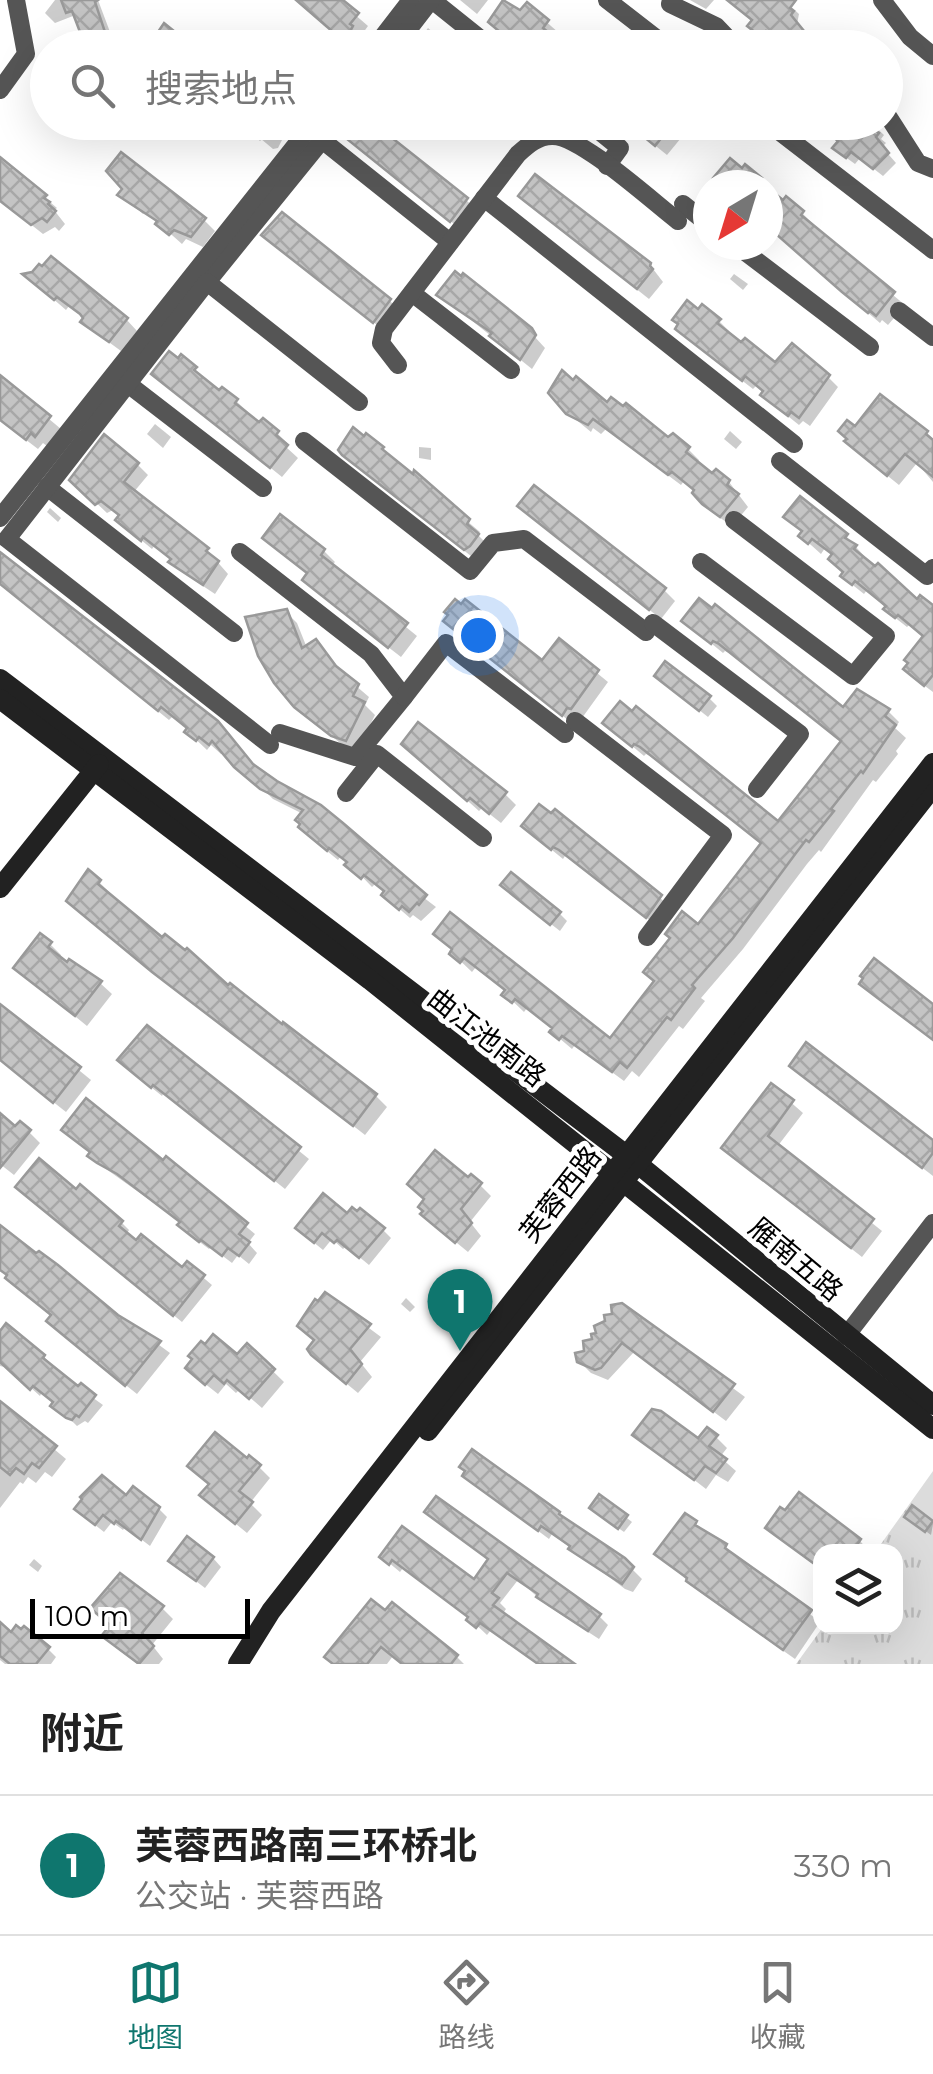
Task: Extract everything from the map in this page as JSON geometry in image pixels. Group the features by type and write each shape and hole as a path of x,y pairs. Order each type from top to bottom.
{"main road":[{"name":"曲江池南路","path":"0,680 93,762"},
{"name":"曲江池南路","path":"0,699 93,762 625,1168 933,1429"},
{"path":"0,866 93,762"},
{"path":"0,888 93,762"},
{"name":"芙蓉西路","path":"252,1664 279,1619 933,763"},
{"name":"芙蓉西路","path":"238,1664 270,1611 933,787"},
{"name":"雁南五路","path":"625,1168 933,1405"}],"street":[{"path":"0,90 26,54 16,0"},
{"path":"388,30 411,0"},
{"path":"408,30 431,0 469,30"},
{"path":"607,0 646,30"},
{"path":"671,0 670,4 720,30"},
{"path":"882,0 910,37 933,56"},
{"path":"311,140 7,540 275,739 354,757 446,644 723,836 647,938"},
{"path":"0,518 311,140"},
{"path":"329,140 450,242"},
{"path":"398,366 381,343 384,329 518,154 534,140"},
{"path":"569,140 693,218"},
{"path":"607,166 620,148 610,140"},
{"path":"789,140 933,250"},
{"path":"903,140 918,163 933,169"},
{"path":"484,198 794,444"},
{"path":"756,260 870,348"},
{"path":"207,282 359,402"},
{"path":"412,293 511,370"},
{"path":"899,311 933,337"},
{"path":"128,384 263,488"},
{"path":"304,441 470,571 493,543 524,539 800,734 757,789"},
{"path":"780,461 927,576 933,568"},
{"path":"48,487 234,632"},
{"path":"701,562 853,676 886,636 734,520"},
{"path":"240,552 371,654 404,696"},
{"path":"346,794 377,754 483,838"},
{"path":"846,1336 933,1223"}],"green space":[{"path":"933,1471 933,1664 796,1664 818,1634 903,1634 903,1544 881,1544"}],"building":[{"path":"61,0 98,0 95,2 104,30 79,30 72,11 66,13"},
{"path":"296,0 343,0 359,13 350,24 351,30 331,30"},
{"path":"503,0 520,10 527,2 549,20 545,30 498,30 488,22"},
{"path":"727,0 796,0 790,8 794,11 791,15 803,30 752,30 747,26 752,20"},
{"path":"348,140 395,140 468,198 450,222"},
{"path":"878,140 889,153 873,169 851,152 846,158 832,148 838,141"},
{"path":"121,152 206,218 191,237 174,230 169,235 155,224 157,221 117,195 122,189 106,171"},
{"path":"0,157 47,195 44,198 56,211 47,222 42,218 31,225 0,201"},
{"path":"730,158 742,168 745,164 752,170 720,170"},
{"path":"535,174 651,263 653,269 637,289 518,196"},
{"path":"786,196 804,211 801,215 895,292 876,316 783,240"},
{"path":"282,212 391,299 373,323 261,235"},
{"path":"51,256 128,318 109,342 80,322 80,314 57,297 54,300 22,274 42,266"},
{"path":"455,271 461,276 463,273 532,328 536,335 520,360 489,336 492,333 436,295"},
{"path":"687,300 698,309 702,304 721,319 717,323 741,342 745,338 775,362 792,343 830,375 799,418 791,412 788,416 760,395 763,391 745,376 742,381 675,329 678,324 672,320"},
{"path":"169,351 178,358 181,354 219,390 222,387 238,399 235,403 259,422 263,418 279,431 276,435 288,445 270,468 151,374"},
{"path":"562,370 573,380 576,376 607,402 611,397 623,406 626,403 668,437 673,433 690,447 686,452 712,473 716,469 730,480 727,485 739,494 720,517 672,472 668,475 593,419 588,425 566,414 548,393"},
{"path":"0,375 51,416 35,437 31,433 26,440 0,420"},
{"path":"880,394 928,431 926,434 933,440 933,477 905,454 887,476 844,441 847,439 838,431 847,420 855,426"},
{"path":"353,427 384,447 413,474 414,470 470,519 467,524 479,534 470,546 464,550 342,455 338,450"},
{"path":"104,434 139,463 124,482 209,548 206,551 219,561 203,585 115,520 119,515 101,501 95,505 69,480"},
{"path":"534,485 666,588 649,610 517,506"},
{"path":"800,496 848,534 845,538 857,545 854,549 875,566 878,563 917,599 920,595 933,605 933,675 924,686 903,669 908,663 904,660 923,636 898,615 895,618 883,609 886,606 855,581 852,585 840,576 843,572 828,559 832,554 812,539 808,544 798,536 802,531 783,517"},
{"path":"280,514 325,549 321,555 408,623 388,648 302,580 307,573 262,538"},
{"path":"0,552 218,721 253,764 343,823 427,895 419,905 409,912 402,906 399,910 381,895 384,891 364,875 361,879 344,865 347,862 298,827 300,824 295,820 303,810 260,789 212,741 209,745 199,737 196,741 184,732 187,728 161,707 158,711 0,584"},
{"path":"699,598 712,608 715,604 843,707 857,689 890,709 885,716 896,725 863,773 831,809 834,811 809,842 806,840 733,938 692,985 695,988 671,1020 667,1017 627,1068 620,1062 612,1072 562,1036 559,1040 549,1032 552,1028 515,999 512,1003 501,995 505,990 464,958 460,963 449,954 452,949 433,934 450,912 610,1038 654,981 643,972 670,938 665,934 682,911 698,924 761,843 640,747 632,747 602,723 620,701 632,711 636,706 778,821 841,741 719,644 711,644 681,621"},
{"path":"455,599 461,604 465,599 542,660 559,638 599,670 562,716 443,621 448,615 444,612"},
{"path":"287,609 302,648 316,639 336,666 359,684 353,696 365,702 346,741 331,736 294,707 258,656 245,617"},
{"path":"665,661 711,696 699,711 654,676"},
{"path":"418,722 507,792 489,814 470,798 467,801 401,744"},
{"path":"539,804 551,813 555,809 662,895 646,918 559,850 551,850 521,826"},
{"path":"88,869 101,880 98,884 162,937 165,934 187,948 228,985 377,1094 353,1126 66,901"},
{"path":"511,872 561,912 550,925 500,885"},
{"path":"40,933 52,942 48,947 67,962 69,959 102,981 75,1016 13,968"},
{"path":"874,958 933,1004 933,1040 859,984 863,978 860,976"},
{"path":"0,1004 81,1067 53,1103 0,1060"},
{"path":"147,1025 301,1147 274,1181 117,1060"},
{"path":"806,1042 933,1140 933,1153 922,1168 789,1066"},
{"path":"771,1083 794,1100 768,1136 874,1219 851,1248 721,1148"},
{"path":"86,1098 248,1223 239,1234 250,1242 239,1256 228,1248 222,1256 199,1242 177,1225 180,1222 87,1156 90,1152 61,1130"},
{"path":"0,1113 15,1126 20,1121 31,1130 0,1168"},
{"path":"435,1150 468,1177 471,1174 482,1183 461,1209 472,1223 455,1243 420,1214 423,1211 418,1207 424,1199 407,1184"},
{"path":"39,1158 76,1189 80,1184 123,1221 119,1226 136,1240 141,1234 182,1267 187,1261 205,1275 173,1316 15,1187"},
{"path":"323,1193 347,1213 352,1207 357,1211 360,1208 385,1228 359,1258 337,1240 334,1243 322,1233 314,1243 295,1228"},
{"path":"0,1225 58,1265 118,1315 161,1341 125,1386 46,1321 51,1315 5,1278 7,1275 0,1270"},
{"path":"325,1292 371,1324 350,1349 362,1364 346,1384 311,1355 307,1349 314,1340 297,1326 315,1299 318,1301"},
{"path":"622,1303 735,1384 713,1412 622,1343 601,1368 595,1370 577,1362 575,1353 584,1351 583,1341 592,1339 591,1334 596,1333 594,1326 605,1321 604,1315 612,1314 611,1305"},
{"path":"6,1323 78,1386 81,1383 96,1395 79,1417 66,1418 50,1406 53,1402 33,1386 30,1390 0,1362 0,1331"},
{"path":"213,1334 237,1354 247,1343 275,1369 249,1399 227,1380 224,1384 214,1375 205,1385 185,1368 192,1359 188,1356"},
{"path":"0,1401 57,1446 39,1468 32,1463 24,1474 16,1468 10,1475 0,1467"},
{"path":"652,1409 661,1411 698,1438 707,1427 718,1435 709,1446 727,1459 716,1473 705,1466 694,1480 632,1435"},
{"path":"215,1432 261,1465 239,1491 253,1502 235,1524 199,1495 209,1484 187,1466"},
{"path":"472,1449 625,1558 634,1567 622,1584 541,1526 538,1531 462,1476 465,1471 459,1467"},
{"path":"102,1475 126,1495 133,1486 160,1507 141,1540 116,1521 114,1524 103,1515 95,1525 74,1509"},
{"path":"799,1492 861,1539 858,1544 813,1544 813,1563 765,1528 780,1507 785,1510"},
{"path":"599,1494 628,1515 618,1529 589,1508"},
{"path":"436,1496 601,1614 588,1631 507,1573 492,1593 499,1598 493,1605 575,1664 538,1664 480,1623 476,1628 466,1620 468,1617 392,1560 389,1565 379,1557 402,1526 474,1579 488,1559 424,1512"},
{"path":"912,1505 933,1521 925,1532 904,1517"},
{"path":"685,1513 697,1521 695,1525 727,1544 725,1548 812,1610 783,1650 654,1554"},
{"path":"187,1536 214,1557 196,1581 168,1561"},
{"path":"120,1573 164,1606 142,1633 154,1646 139,1664 104,1638 102,1635 110,1625 90,1608"},
{"path":"371,1599 385,1610 392,1602 458,1655 451,1664 402,1664 381,1647 367,1664 333,1664 324,1657"},
{"path":"0,1622 11,1632 16,1625 21,1629 24,1626 50,1647 36,1664 10,1664 0,1656"}],"place":[{"name":"芙蓉西路南三环桥北","path":"460,1351"}]}
